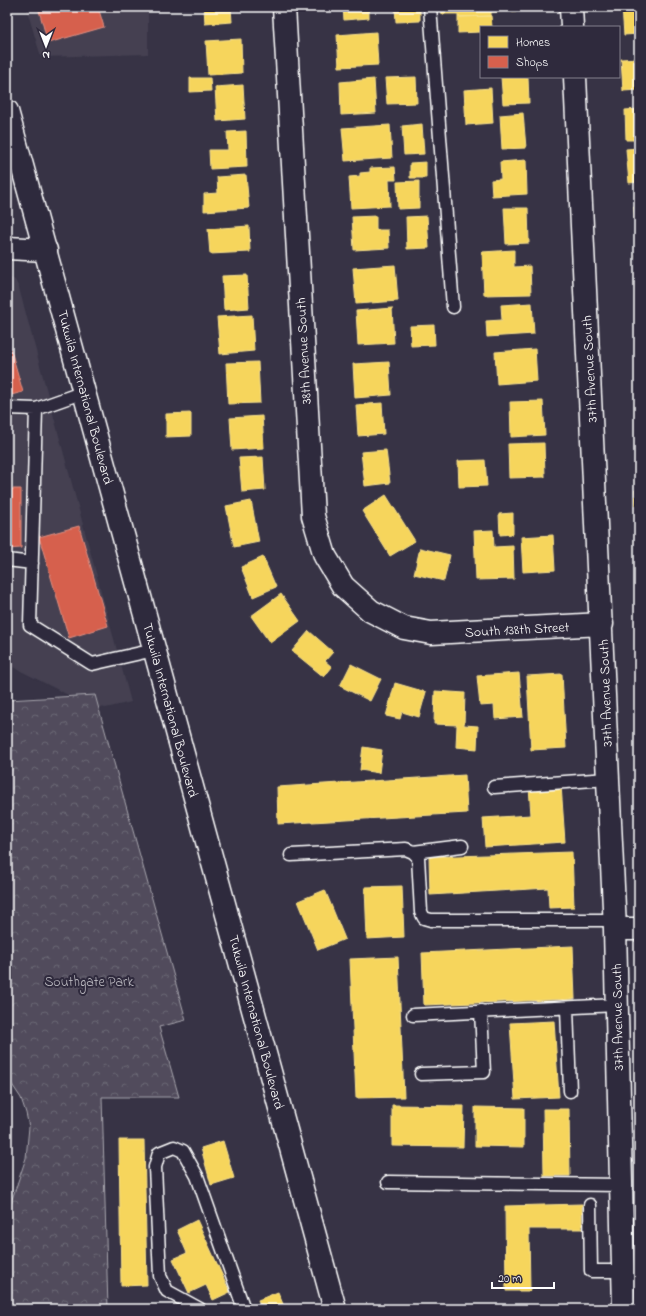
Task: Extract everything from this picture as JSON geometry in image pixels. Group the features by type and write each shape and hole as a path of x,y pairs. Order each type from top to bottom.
{"street":[{"name":"38th Avenue South","path":"284,7 312,516 325,556 343,586 371,611 404,628 431,633"},
{"path":"571,7 572,26"},
{"name":"37th Avenue South","path":"575,78 615,925 624,1309"},
{"name":"Tukwila International Boulevard","path":"7,111 335,1309"},
{"path":"7,248 46,250"},
{"name":"South 138th Street","path":"431,633 602,624"},
{"path":"615,925 639,929"}],"lane":[{"path":"430,7 453,307"},
{"path":"7,408 36,409 84,392"},
{"path":"36,409 30,625 92,664 154,650"},
{"path":"7,560 32,563"},
{"path":"494,787 608,779"},
{"path":"413,852 462,846"},
{"path":"291,855 406,849 413,852 418,857 421,912 424,918 431,920 615,925"},
{"path":"413,1015 617,1005"},
{"path":"567,1008 570,1091"},
{"path":"421,1074 484,1072 481,1011"},
{"path":"200,1309 167,1290 160,1276 154,1167 159,1153 174,1147 183,1151 197,1176 244,1309"},
{"path":"388,1182 621,1184"},
{"path":"590,1205 591,1271 623,1271"}],"shaded area":[{"path":"26,7 148,7 148,54 41,57"},
{"path":"7,276 15,280 19,288 131,702 106,708 88,705 7,664"}],"green space":[{"name":"Southgate Park","path":"95,695 186,1020 159,1027 179,1097 102,1097 108,1309 7,1309 7,1214 26,1158 29,1127 21,1098 7,1077 7,864 9,856 7,834 7,700"}],"building: Homes":[{"path":"204,7 231,7 232,22 205,24"},
{"path":"343,7 369,7 369,18 344,20"},
{"path":"395,7 420,7 420,21 396,22"},
{"path":"441,7 516,7 516,11 491,12 491,16 458,17 458,14 442,14"},
{"path":"622,7 639,7 639,34 624,35"},
{"path":"491,16 492,26 480,26 480,32 458,33 458,17"},
{"path":"376,32 378,65 339,67 337,35"},
{"path":"241,39 242,73 208,75 206,41"},
{"path":"639,58 639,90 623,91 621,59"},
{"path":"416,77 417,103 387,104 385,78"},
{"path":"190,78 210,78 211,91 190,92"},
{"path":"501,78 528,78 529,103 503,104"},
{"path":"374,79 376,113 341,115 340,82"},
{"path":"243,85 245,119 217,121 215,87"},
{"path":"491,88 493,123 466,125 464,90"},
{"path":"639,109 639,140 626,140 625,110"},
{"path":"523,113 526,148 502,149 500,115"},
{"path":"422,124 424,154 404,155 402,126"},
{"path":"390,125 392,158 345,161 342,128"},
{"path":"246,131 247,167 210,169 209,150 228,150 227,132"},
{"path":"639,148 639,182 629,183 626,149"},
{"path":"526,160 527,194 492,196 491,180 501,179 500,162"},
{"path":"426,162 426,178 410,178 410,163"},
{"path":"395,167 396,180 389,180 390,206 351,208 349,177 360,176 360,173 370,172 370,168"},
{"path":"246,175 249,208 204,211 204,194 218,193 217,177"},
{"path":"419,181 419,208 398,209 397,182"},
{"path":"639,206 639,235 636,235 634,207"},
{"path":"504,208 528,208 529,243 506,244"},
{"path":"376,216 376,230 388,230 389,248 354,250 352,217"},
{"path":"427,216 429,248 407,249 406,217"},
{"path":"249,226 250,252 210,254 208,229"},
{"path":"514,250 514,267 530,266 531,294 484,295 482,252"},
{"path":"639,253 639,282 637,254"},
{"path":"395,265 398,301 356,304 353,268"},
{"path":"247,275 249,308 224,310 222,276"},
{"path":"532,303 534,334 487,337 486,321 502,320 501,305"},
{"path":"392,308 394,343 358,345 356,311"},
{"path":"252,315 254,351 220,354 217,317"},
{"path":"434,325 435,345 411,346 410,326"},
{"path":"535,349 537,381 497,384 495,352"},
{"path":"258,362 260,403 228,404 226,363"},
{"path":"389,362 391,395 355,398 353,364"},
{"path":"543,401 545,435 511,437 510,402"},
{"path":"382,403 384,434 358,436 356,405"},
{"path":"191,413 191,436 166,437 166,414"},
{"path":"262,416 264,448 232,450 230,418"},
{"path":"544,443 545,477 509,478 508,444"},
{"path":"386,450 390,483 365,486 361,452"},
{"path":"263,457 265,490 242,492 239,458"},
{"path":"485,460 487,486 459,487 458,461"},
{"path":"635,490 639,490 639,524 637,524"},
{"path":"386,495 415,541 390,556 362,511"},
{"path":"251,501 259,542 234,547 226,506"},
{"path":"513,513 513,534 500,535 499,514"},
{"path":"493,530 494,547 513,546 514,579 476,580 474,531"},
{"path":"553,535 555,570 523,572 521,537"},
{"path":"420,548 450,555 444,581 414,574"},
{"path":"263,557 276,587 253,597 241,567"},
{"path":"281,594 300,621 270,643 251,616"},
{"path":"309,631 333,652 325,661 332,667 324,677 292,651"},
{"path":"351,664 381,679 370,701 340,686"},
{"path":"519,673 523,717 495,719 494,705 480,706 477,676"},
{"path":"562,674 566,748 531,750 527,676"},
{"path":"395,683 426,692 419,717 402,712 400,719 386,716"},
{"path":"435,691 465,693 464,725 478,726 477,749 456,747 457,725 434,724"},
{"path":"363,747 382,750 379,773 360,770"},
{"path":"465,775 467,813 278,824 277,787"},
{"path":"561,785 565,842 485,847 483,818 531,815 529,787"},
{"path":"572,852 574,907 549,908 548,888 430,895 429,857"},
{"path":"402,886 404,937 367,939 365,887"},
{"path":"325,890 345,939 318,950 298,901"},
{"path":"573,946 575,999 424,1005 422,953"},
{"path":"398,957 404,1097 356,1098 350,959"},
{"path":"554,1021 559,1097 515,1099 510,1023"},
{"path":"392,1105 464,1106 463,1147 392,1146"},
{"path":"475,1107 524,1108 524,1147 475,1146"},
{"path":"543,1109 569,1109 570,1176 544,1176"},
{"path":"119,1140 144,1140 147,1285 121,1286"},
{"path":"223,1141 234,1178 211,1185 201,1148"},
{"path":"582,1204 582,1229 529,1229 530,1291 506,1291 505,1206"},
{"path":"197,1220 230,1292 213,1300 206,1285 189,1293 173,1259 187,1253 177,1230"},
{"path":"278,1292 285,1309 262,1309 258,1300"}],"building: Shops":[{"path":"38,7 98,7 104,27 48,43"},
{"path":"8,340 23,392 7,396 7,341"},
{"path":"7,489 21,489 21,548 7,549"},
{"path":"79,526 108,626 69,638 39,537"}]}
